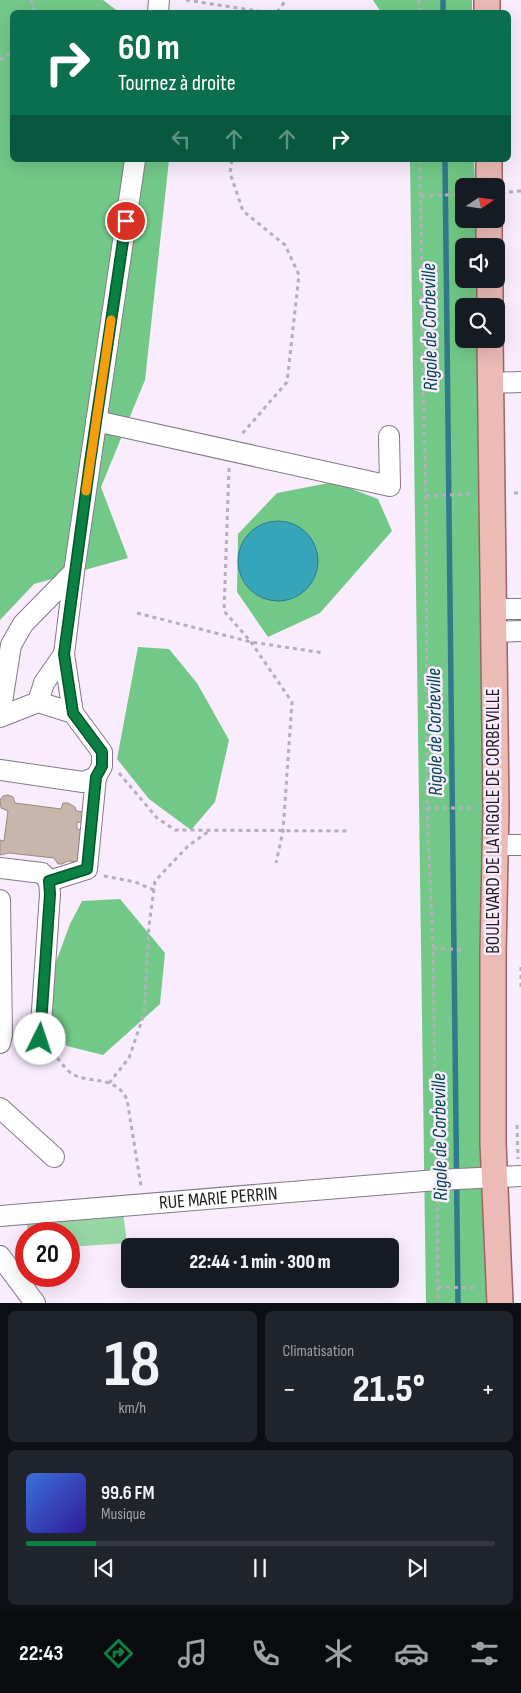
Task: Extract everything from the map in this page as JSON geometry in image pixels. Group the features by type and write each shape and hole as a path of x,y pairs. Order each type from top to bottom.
{"main road":[{"path":"489,162 489,178"},
{"name":"BOULEVARD DE LA RIGOLE DE CORBEVILLE","path":"490,348 495,845 493,953 495,1178 500,1303"}],"street":[{"path":"49,881 87,869 96,777 102,766 102,752 73,713 64,654 74,572 135,162"},
{"path":"491,383 521,382"},
{"path":"96,421 390,486 389,436"},
{"path":"73,713 38,702 0,716 11,645 23,624 74,572"},
{"path":"493,621 521,609"},
{"path":"493,621 521,631"},
{"path":"38,702 44,683 64,654"},
{"path":"0,770 83,782 96,777"},
{"path":"495,845 521,845"},
{"path":"0,868 42,872 49,881 50,894 40,1039"},
{"path":"0,900 2,1035 0,1043"},
{"path":"0,1108 54,1157"},
{"name":"RUE MARIE PERRIN","path":"0,1216 437,1180 521,1176"},
{"path":"0,1256 32,1301"}],"path":[{"path":"186,0 241,10"},
{"path":"232,162 230,173 243,211 285,245 299,274 286,382 229,450 224,611 251,642 292,702 282,831 276,863"},
{"path":"420,162 426,496 427,808 433,948 438,1303"},
{"path":"421,196 455,194"},
{"path":"426,496 460,495"},
{"path":"137,614 251,642 324,653"},
{"path":"102,752 157,818 176,830 349,831"},
{"path":"427,808 459,807"},
{"path":"109,1082 129,1058 144,1014 148,926 155,881 188,846 209,831"},
{"path":"87,869 108,878 135,882 154,890"},
{"path":"433,948 464,950"},
{"path":"521,967 521,988"},
{"path":"40,1039 74,1075 109,1082 123,1091 127,1099 139,1167 143,1204"},
{"path":"438,1287 468,1287"}],"green space":[{"path":"0,0 103,0 116,10 10,10 10,162 169,162 145,380 101,487 128,558 34,584 0,620"},
{"path":"373,0 472,0 472,10 380,10"},
{"path":"410,162 474,162 475,178 455,178 455,228 475,228 475,238 455,238 455,288 476,288 476,298 455,298 455,348 477,348 490,1303 426,1303"},
{"path":"334,482 378,499 392,531 320,613 268,637 237,592 238,534 277,493"},
{"path":"138,647 169,649 197,683 229,740 215,802 191,830 149,799 117,759"},
{"path":"120,899 165,953 160,1004 103,1055 67,1046 49,1020 43,997 70,924 82,901"},
{"path":"123,1212 126,1238 121,1238 121,1243 80,1246 80,1222 26,1222 26,1218"}],"water":[{"path":"270,521 286,521 307,532 318,553 318,569 307,590 286,601 270,601 256,595 244,583 238,569 238,553 244,539 256,527"}],"building":[{"path":"3,796 13,797 15,803 61,809 63,803 68,803 75,807 76,811 85,812 84,823 77,822 77,829 86,831 81,862 68,861 58,864 54,858 9,853 0,855 0,840 4,841 8,811 1,808 0,800"}],"waterway":[{"name":"Rigole de Corbeville","path":"443,0 443,10"},
{"name":"Rigole de Corbeville","path":"445,162 458,1303"}],"slow traffic":[{"path":"86,491 111,320"}],"route":[{"path":"40,1039 50,894 49,881 87,869 96,777 102,766 102,752 73,713 64,654 70,598 126,221"}]}
